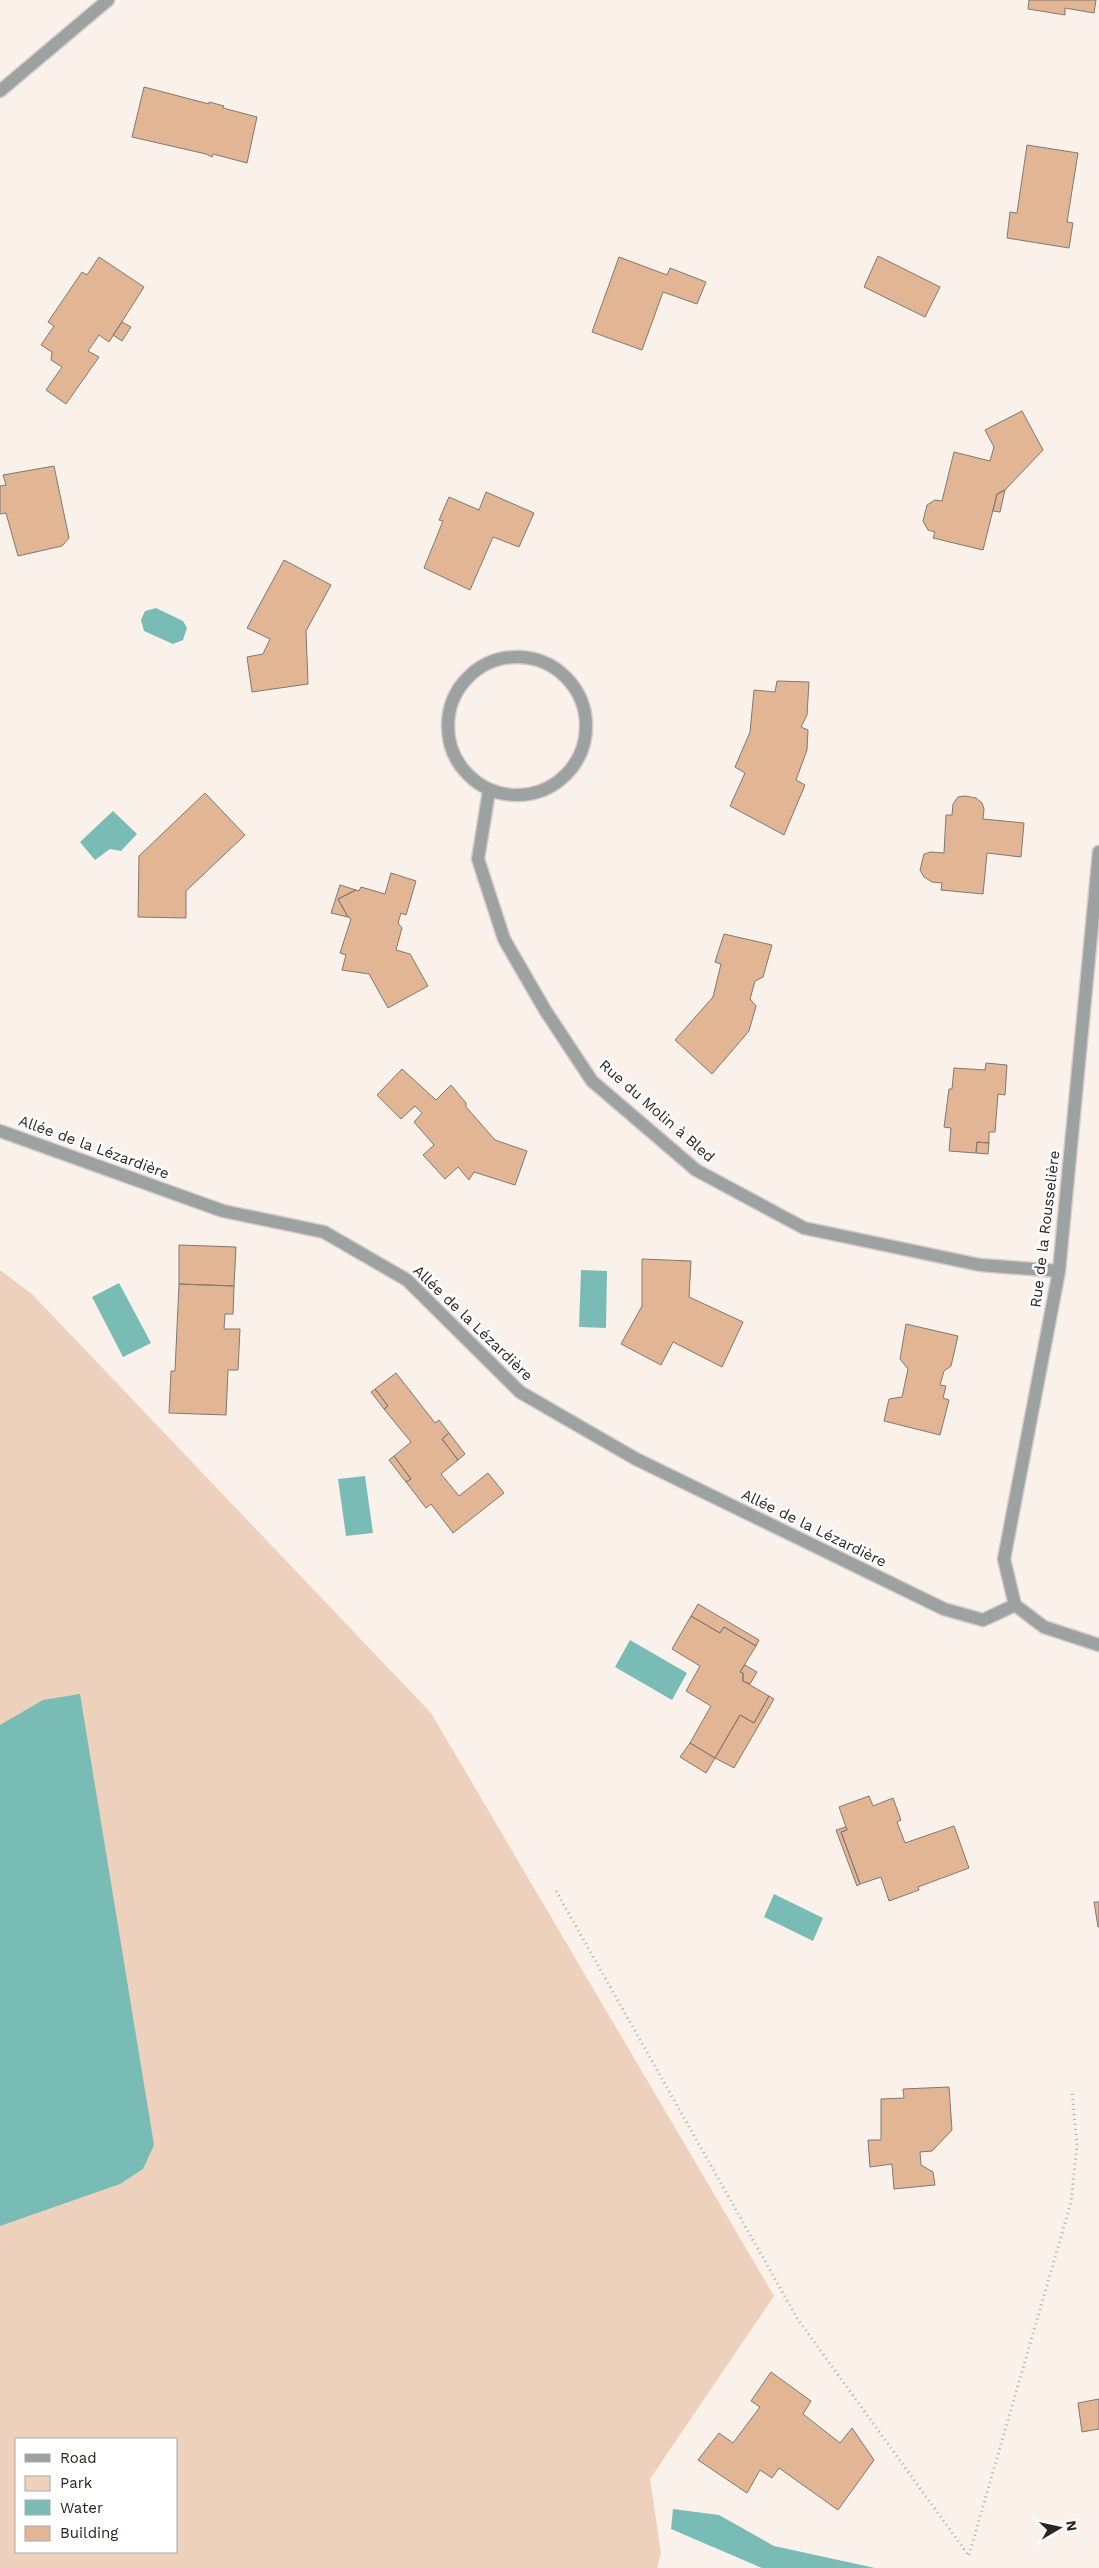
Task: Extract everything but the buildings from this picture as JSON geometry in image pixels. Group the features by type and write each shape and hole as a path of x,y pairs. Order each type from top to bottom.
{"street":[{"path":"0,91 108,0"},
{"path":"506,657 531,658 555,668 574,686 584,710 586,735 578,760 562,779 540,792 514,796 489,791 468,776 454,756 447,731 450,705 462,683 482,666 506,657"},
{"name":"Rue du Molin à Bled","path":"489,791 478,859 504,939 545,1010 592,1081 696,1170 804,1228 980,1265 1059,1272"},
{"name":"Rue de la Rousselière","path":"1015,1605 1004,1560 1059,1272 1099,852"},
{"name":"Allée de la Lézardière","path":"0,1131 223,1211 324,1232 407,1280 520,1392 636,1459 944,1609 983,1620 1015,1605"},
{"path":"1015,1605 1044,1627 1099,1645"}],"path":[{"path":"556,1891 797,2318 969,2556 1071,2202 1077,2145 1072,2092"}],"green space":[{"path":"0,1270 33,1295 431,1713 774,2296 650,2479 661,2553 657,2568 0,2568"}],"water":[{"path":"156,608 183,621 187,628 183,640 173,644 144,631 141,620 145,611"},
{"path":"113,811 137,834 121,851 110,849 95,860 80,842"},
{"path":"581,1270 607,1271 606,1328 579,1327"},
{"path":"119,1283 151,1343 123,1357 92,1297"},
{"path":"365,1476 373,1533 346,1536 338,1479"},
{"path":"630,1640 687,1673 672,1700 615,1667"},
{"path":"80,1694 154,2145 143,2169 120,2184 0,2226 0,1725 43,1700"},
{"path":"774,1894 823,1918 813,1941 764,1917"},
{"path":"673,2509 719,2515 774,2546 875,2568 762,2568 671,2529"}]}
